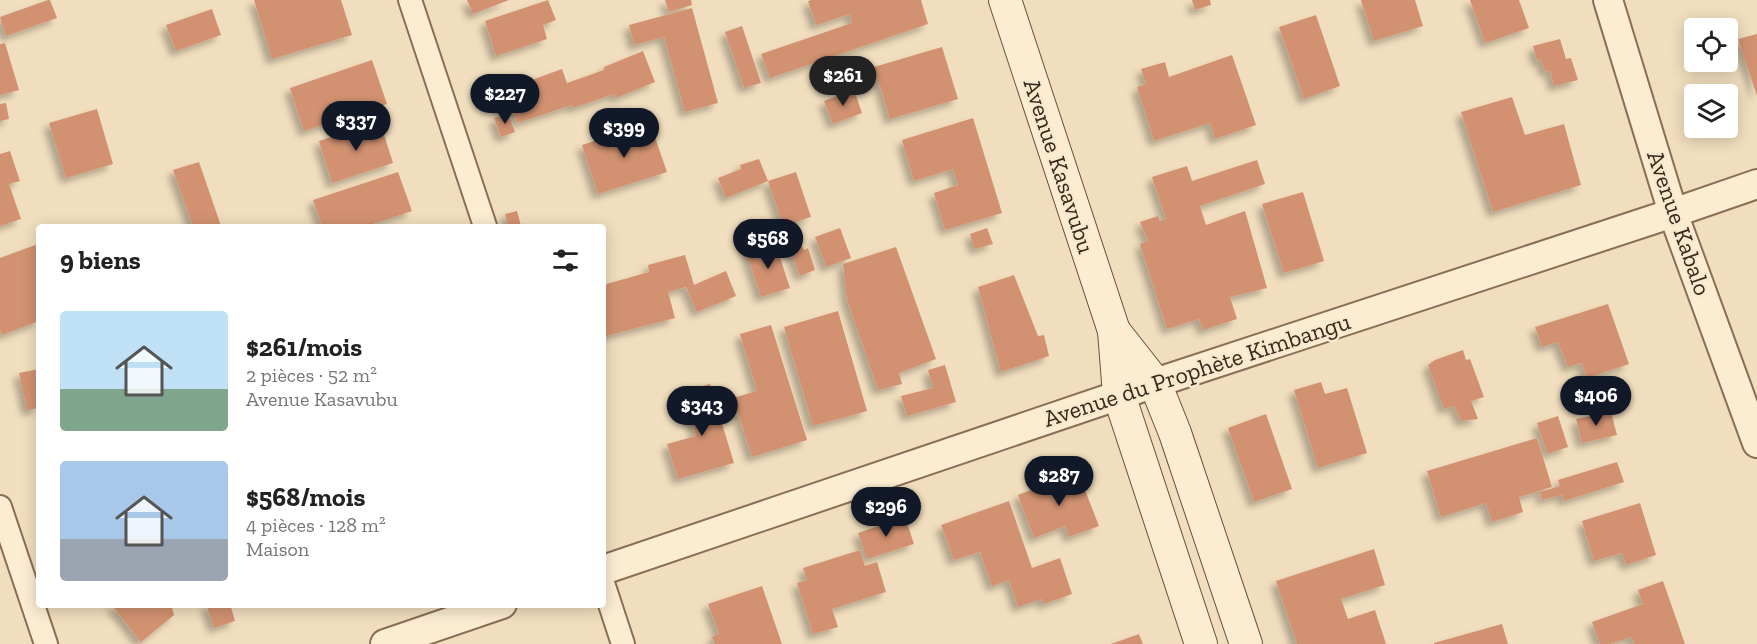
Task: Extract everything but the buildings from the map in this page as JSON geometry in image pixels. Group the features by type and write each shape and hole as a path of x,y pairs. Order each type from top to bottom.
{"main road":[{"name":"Avenue Kasavubu","path":"1005,0 1114,331 1119,395 1201,644"},
{"name":"Avenue Kasavubu","path":"1114,331 1155,383 1175,433 1246,644"}],"street":[{"path":"410,0 484,224"},
{"name":"Avenue Kabalo","path":"1608,0 1673,213 1757,443"},
{"name":"Avenue du Prophète Kimbangu","path":"606,569 1119,395 1757,184"},
{"path":"0,507 46,644"},
{"path":"606,592 624,644"},
{"path":"385,644 490,608"}]}
